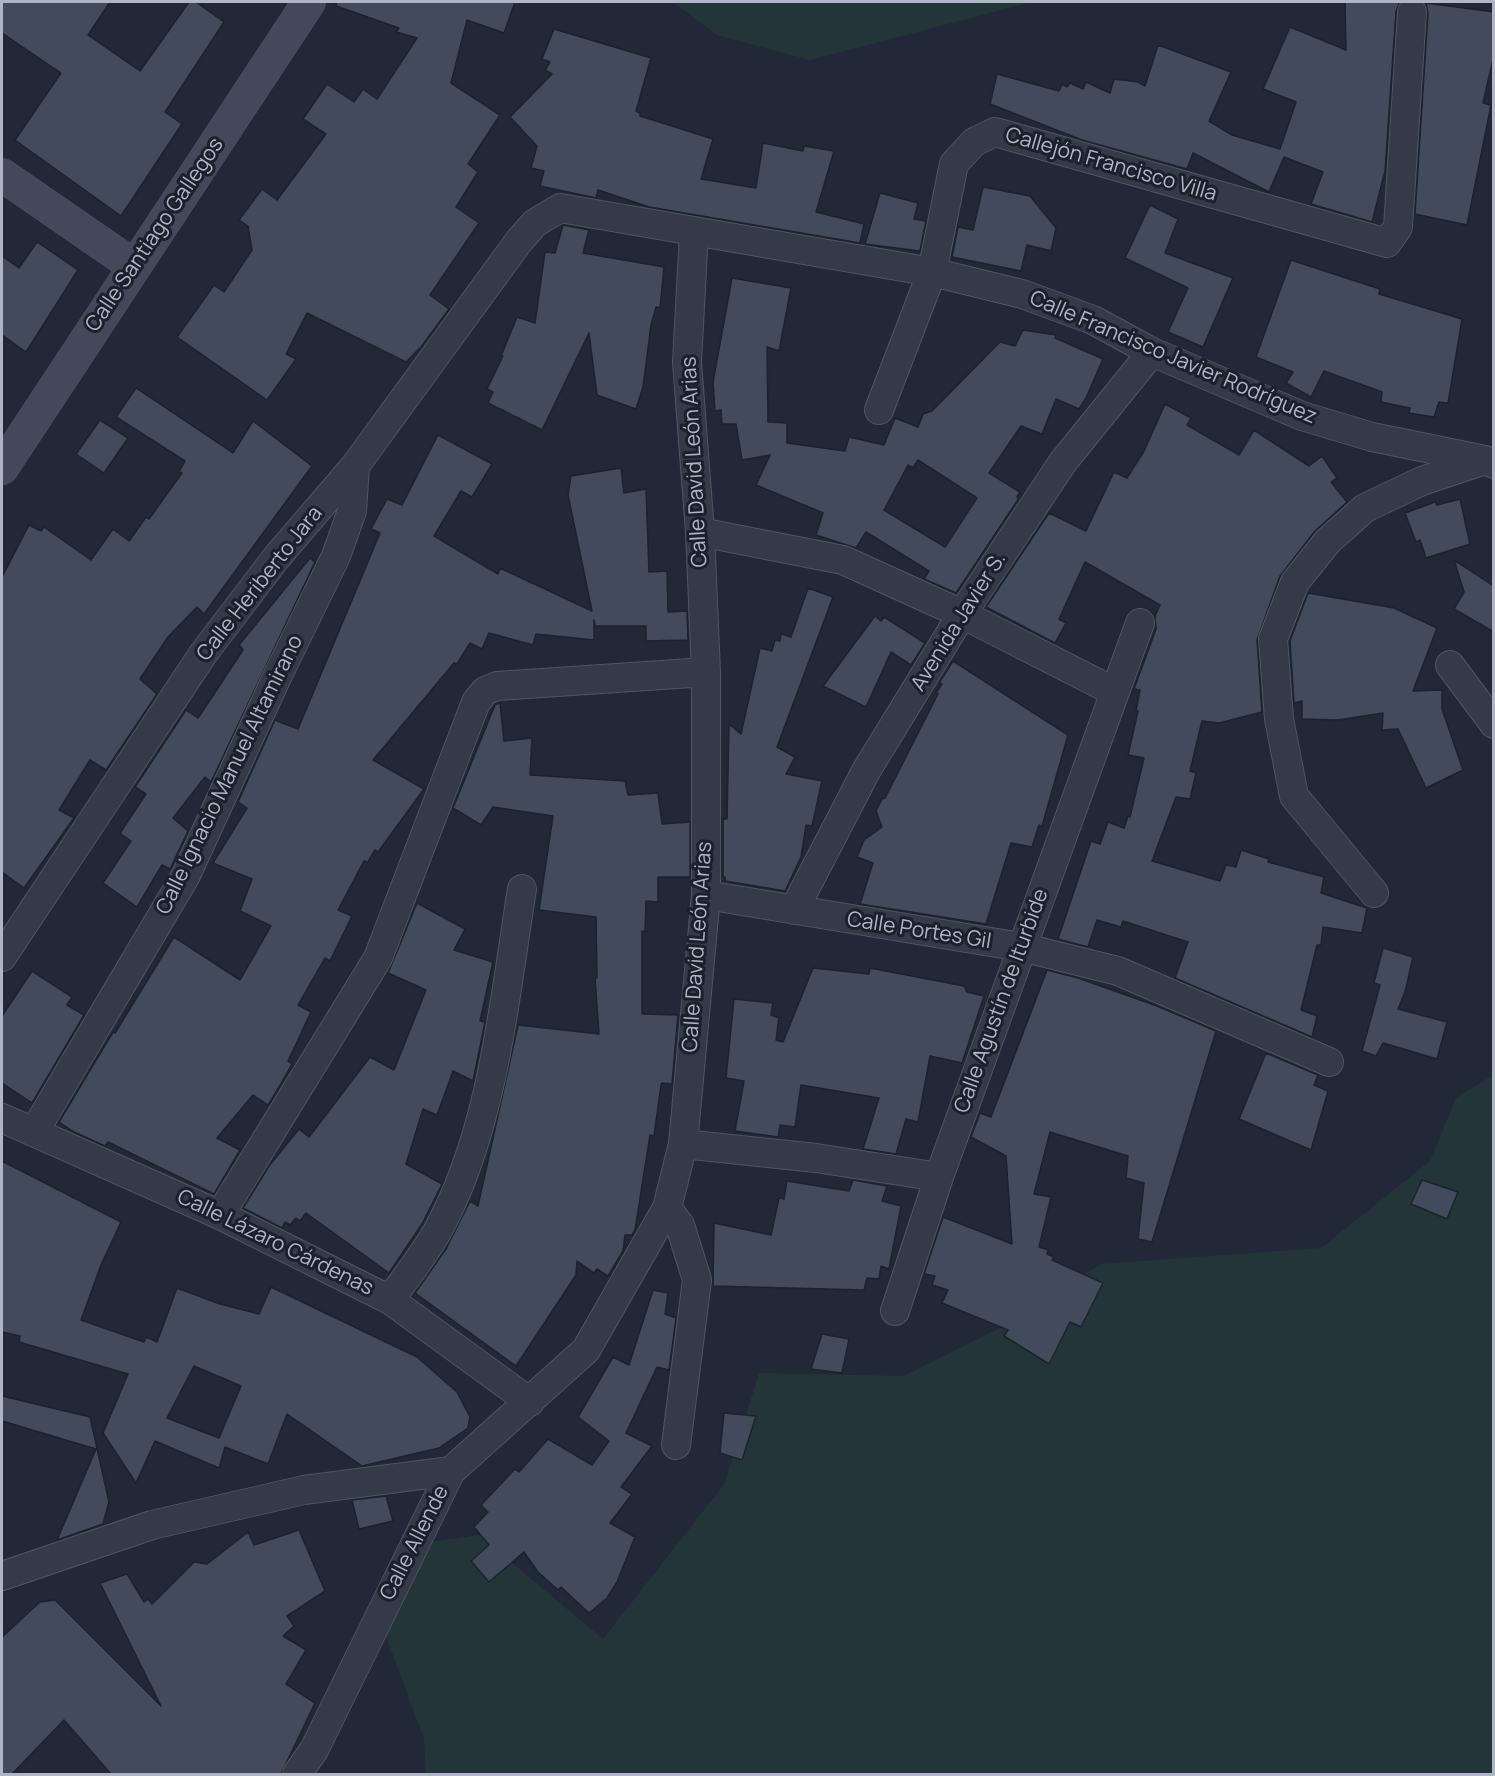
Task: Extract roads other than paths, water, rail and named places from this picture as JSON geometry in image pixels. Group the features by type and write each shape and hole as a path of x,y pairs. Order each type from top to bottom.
{"street":[{"name":"Calle Santiago Gallegos","path":"2,468 309,2"},
{"name":"Callejón Francisco Villa","path":"879,410 932,272 954,164 974,142 995,132 1387,243 1398,227 1412,12"},
{"path":"2,175 134,266"},
{"name":"Calle Francisco Javier Rodríguez","path":"535,223 560,208 932,272 1022,294 1093,320 1152,352 1302,416 1372,437 1489,462"},
{"name":"Calle Heriberto Jara","path":"2,957 203,654 276,558 355,466 535,223"},
{"name":"Calle David León Arias","path":"451,1471 586,1350 667,1208 683,1144 706,895 706,672 700,532 687,362 694,232"},
{"name":"Avenida Javier S.","path":"794,910 866,771 962,614 1063,462 1152,352"},
{"path":"1374,893 1294,796 1279,719 1273,639 1295,582 1328,542 1365,508 1422,482 1489,462"},
{"name":"Calle Ignacio Manuel Altamirano","path":"34,1132 186,876 276,678 336,556 352,511 355,466"},
{"path":"700,532 843,560 962,614 1115,692"},
{"name":"Calle Agustín de Iturbide","path":"895,1311 939,1177 1140,623"},
{"path":"1450,665 1494,724"},
{"path":"220,1215 378,958 476,702 480,697 497,686 706,672"},
{"path":"390,1300 436,1233 467,1162 494,1069 522,888"},
{"name":"Calle Portes Gil","path":"706,895 1021,947 1118,971 1329,1062"},
{"name":"Calle Lázaro Cárdenas","path":"2,1118 220,1215 390,1300 530,1402"},
{"path":"683,1144 816,1158 939,1177"},
{"path":"667,1208 680,1225 697,1280 676,1445"},
{"path":"6,1567 164,1522 304,1490 451,1471"},
{"name":"Calle Allende","path":"297,1774 314,1750 378,1615 451,1471"}]}
